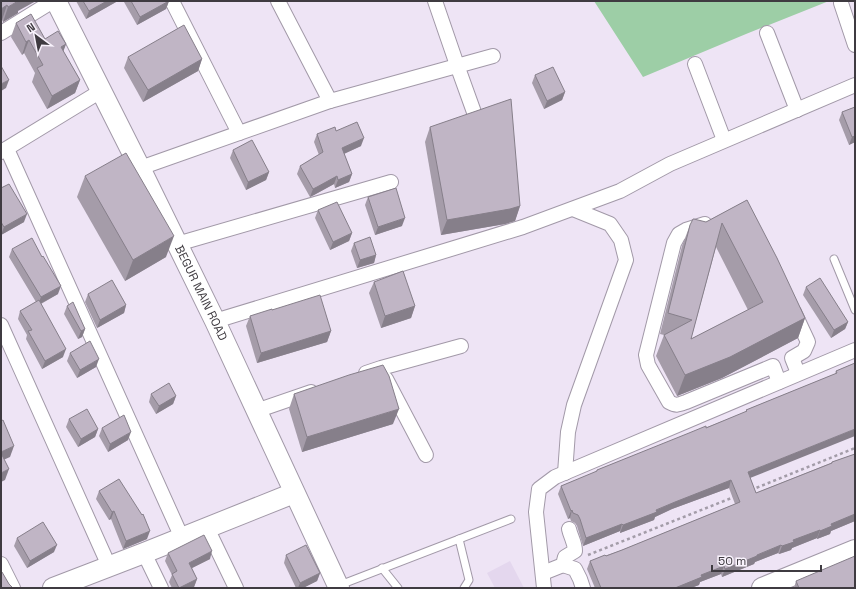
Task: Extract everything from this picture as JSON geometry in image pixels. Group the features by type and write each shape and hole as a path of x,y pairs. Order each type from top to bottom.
{"street":[{"path":"1,32 54,1"},
{"name":"BEGUR MAIN ROAD","path":"54,1 140,168 215,321 338,587"},
{"path":"172,1 239,133"},
{"path":"278,1 330,101"},
{"path":"435,1 476,116"},
{"path":"841,3 855,45"},
{"path":"768,33 798,110"},
{"path":"140,168 330,101 492,56"},
{"path":"695,64 724,140"},
{"path":"215,321 524,227 573,209 620,191 670,164 855,85"},
{"path":"101,91 4,150 182,538"},
{"path":"177,244 391,182"},
{"path":"565,473 568,432 574,405 626,260 621,240 610,224 573,209"},
{"path":"720,218 686,230 679,234 674,243 646,355 648,365 669,402 674,405 686,402 792,358 804,351 808,342 790,303"},
{"path":"1,325 109,566"},
{"path":"351,378 380,368 461,346"},
{"path":"544,588 536,512 539,489 555,477 855,350"},
{"path":"792,358 798,373"},
{"path":"773,366 779,382"},
{"path":"380,368 426,455"},
{"path":"256,411 322,388"},
{"path":"53,588 294,493"},
{"path":"207,528 236,588"},
{"path":"562,565 565,557 575,551 575,543 570,535 569,529"},
{"path":"762,588 855,550"},
{"path":"144,553 161,588"},
{"path":"1,564 13,588"},
{"path":"543,573 562,565 574,568 580,578 583,588"}],"lane":[{"path":"834,259 855,310"},
{"path":"338,587 382,568 511,519"},
{"path":"459,539 469,580 464,588"},
{"path":"382,568 398,588"}],"path":[{"path":"746,492 855,448"},
{"path":"586,556 738,495"}],"shaded area":[{"path":"510,561 524,588 495,588 487,573"}],"green space":[{"path":"594,1 829,1 643,77"}],"building":[{"path":"1,1 18,1 1,9"},
{"path":"83,1 107,1 89,11"},
{"path":"131,1 169,1 140,17"},
{"path":"31,14 45,39 58,31 66,44 61,47 80,80 52,96 37,68 43,65 29,40 26,42 16,23"},
{"path":"184,25 202,59 148,90 128,57"},
{"path":"1,66 9,80 1,84"},
{"path":"553,67 565,92 547,101 535,75"},
{"path":"511,99 520,206 447,220 430,127"},
{"path":"855,107 855,136 852,137 842,112"},
{"path":"357,122 364,138 342,148 352,174 338,180 337,176 313,189 300,166 323,152 317,134 335,127 336,131"},
{"path":"252,140 269,172 248,182 233,150"},
{"path":"126,153 174,236 133,260 85,176"},
{"path":"9,184 27,214 4,227 1,222 1,188"},
{"path":"396,188 405,218 378,227 368,197"},
{"path":"747,200 777,258 805,318 730,357 685,375 664,335 692,320 668,313 690,225 693,219 706,222","holes":["722,223 763,302 691,339"]},
{"path":"337,202 352,233 333,242 318,210"},
{"path":"370,237 376,255 360,260 354,243"},
{"path":"32,238 42,257 43,256 61,286 41,297 12,249"},
{"path":"403,271 415,306 385,316 374,282"},
{"path":"820,278 848,322 834,330 806,287"},
{"path":"112,280 126,305 100,320 88,294"},
{"path":"320,295 331,331 261,353 250,316"},
{"path":"39,300 66,349 45,361 28,331 32,330 20,311"},
{"path":"73,302 85,329 81,331 67,306"},
{"path":"90,341 99,359 80,370 70,353"},
{"path":"855,363 855,429 748,472 756,493 855,454 855,514 831,524 832,526 793,540 794,542 781,545 725,569 724,566 701,575 702,577 675,588 601,588 590,561 622,550 740,502 731,480 656,510 657,512 586,538 580,519 578,515 573,513 572,510 571,511 561,486 706,426 706,428 747,411 746,410 837,373 836,371"},
{"path":"383,365 389,376 399,409 307,437 294,394"},
{"path":"169,383 176,396 159,406 151,394"},
{"path":"87,409 98,429 81,439 69,419"},
{"path":"124,415 131,432 110,444 102,428"},
{"path":"3,420 14,446 1,452 1,421"},
{"path":"1,453 9,469 1,473"},
{"path":"119,479 142,515 143,514 150,531 126,541 114,511 112,512 99,491"},
{"path":"43,522 57,545 30,561 17,538"},
{"path":"204,535 212,551 189,563 197,579 179,588 172,574 177,571 168,553"},
{"path":"306,545 320,573 300,583 286,555"},
{"path":"855,556 855,588 799,588 796,581"},
{"path":"1,572 9,584 13,588 1,588"}]}
